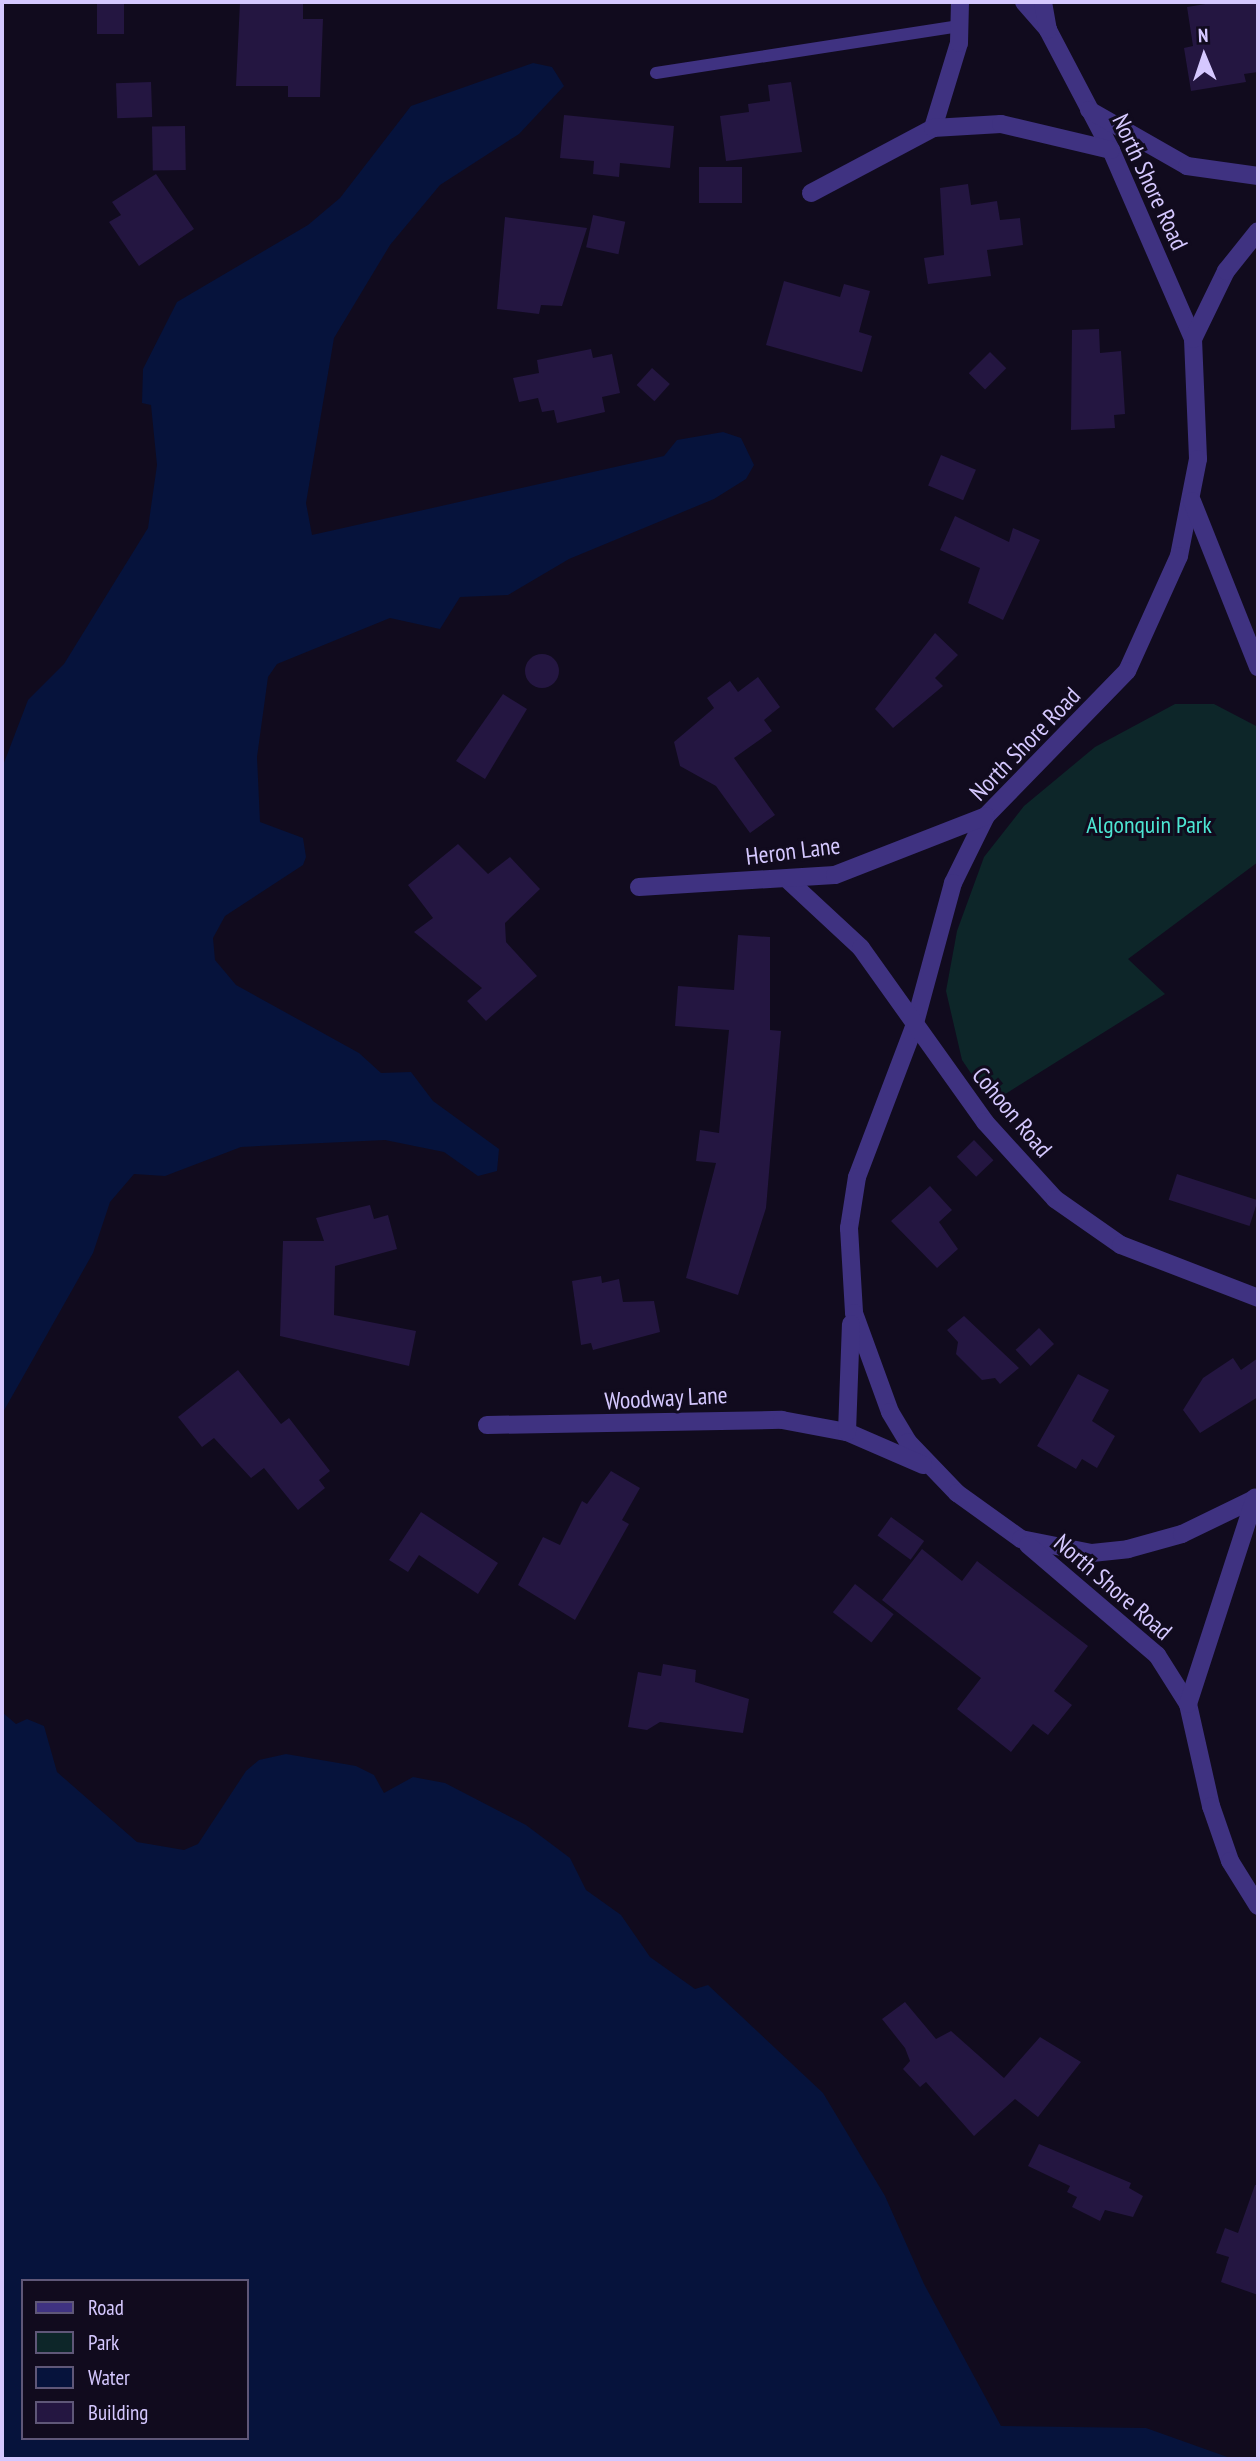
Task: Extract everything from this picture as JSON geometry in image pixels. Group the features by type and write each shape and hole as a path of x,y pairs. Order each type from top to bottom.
{"street":[{"path":"933,128 949,86 959,26 960,2"},
{"name":"North Shore Road","path":"1024,2 1048,30 1111,150 1193,340 1198,459 1192,501 1163,604 1127,671 986,816 953,883 914,1027 858,1177 849,1228 853,1313 890,1412 931,1468 1021,1539 1157,1655 1188,1704 1222,1839 1258,1906"},
{"path":"1043,2 1048,30"},
{"path":"1089,110 1186,166 1258,176"},
{"path":"811,193 933,128 1001,124 1111,150"},
{"path":"1193,340 1226,271 1258,231"},
{"path":"1192,501 1258,667"},
{"name":"Heron Lane","path":"639,887 789,881 835,875 986,816"},
{"name":"Cohoon Road","path":"789,881 861,948 914,1027 985,1122 1090,1227 1205,1281 1258,1298"},
{"path":"847,1432 853,1313"},
{"name":"Woodway Lane","path":"487,1425 729,1418 847,1432 931,1468"},
{"path":"1188,1704 1256,1497"},
{"name":"North Shore Road","path":"1021,1539 1092,1553 1128,1549 1182,1534 1256,1497"}],"lane":[{"path":"656,73 959,26"}],"green space":[{"name":"Algonquin Park","path":"1175,704 1214,704 1258,727 1258,862 1128,959 1165,994 991,1103 962,1060 946,991 957,931 984,857 1024,806 1095,747"}],"water":[{"path":"533,63 552,67 564,86 519,134 440,185 390,245 334,338 306,503 312,535 664,456 677,440 723,432 741,438 754,465 746,479 714,499 569,559 508,595 460,597 440,629 390,618 277,664 268,677 257,757 260,822 303,838 306,857 303,865 225,916 213,938 215,960 236,985 359,1053 381,1073 411,1072 433,1101 499,1149 497,1171 478,1176 444,1152 385,1140 241,1147 165,1176 134,1174 110,1202 93,1253 2,1414 2,768 28,700 64,664 148,528 157,465 151,405 142,403 143,369 177,302 308,225 340,198 411,106"},
{"path":"2,1712 16,1724 27,1719 44,1726 57,1772 137,1842 184,1850 198,1844 246,1771 259,1760 286,1754 356,1766 374,1775 384,1793 413,1777 445,1783 526,1825 570,1858 586,1890 621,1915 650,1957 695,1989 708,1985 823,2093 885,2196 924,2284 1001,2426 1146,2428 1233,2459 2,2459"}],"building":[{"path":"97,2 124,2 124,34 97,34"},
{"path":"240,2 303,2 303,19 323,19 320,97 288,97 288,86 236,86"},
{"path":"1218,2 1258,2 1258,72 1244,74 1246,82 1191,91 1184,48 1193,46 1187,7"},
{"path":"151,82 152,117 117,118 116,83"},
{"path":"791,82 802,152 726,161 720,116 749,112 748,104 770,101 768,85"},
{"path":"564,115 674,126 670,168 620,163 619,177 593,174 594,161 560,158"},
{"path":"185,126 186,170 153,171 152,127"},
{"path":"699,167 742,167 742,203 699,203"},
{"path":"156,174 194,229 139,266 109,222 121,215 112,202"},
{"path":"968,184 971,205 997,201 1000,220 1020,218 1023,245 987,250 991,276 928,284 924,258 944,255 940,188"},
{"path":"593,215 625,222 618,254 586,247"},
{"path":"505,217 587,228 562,306 541,305 539,314 497,309"},
{"path":"784,281 840,297 844,284 870,291 859,332 872,336 862,372 766,345"},
{"path":"1099,329 1100,353 1121,351 1125,414 1114,415 1115,428 1071,430 1072,330"},
{"path":"591,349 593,358 612,354 620,393 602,397 605,412 557,423 554,410 542,412 538,398 519,402 513,378 539,373 537,360"},
{"path":"990,352 1006,368 985,389 969,373"},
{"path":"652,368 670,384 654,401 637,385"},
{"path":"941,455 976,470 963,500 928,485"},
{"path":"955,516 1009,542 1013,528 1040,540 1003,620 968,603 980,568 940,550"},
{"path":"935,633 958,655 935,678 943,686 893,728 875,709"},
{"path":"542,654 554,659 559,671 554,683 542,688 530,683 525,671 530,659"},
{"path":"758,677 780,707 764,720 772,731 734,758 775,815 750,833 716,786 680,766 674,742 714,708 707,698 730,681 738,692"},
{"path":"503,694 527,709 485,779 456,761"},
{"path":"458,844 488,874 510,857 540,889 505,923 506,942 537,976 486,1021 467,1001 482,988 414,932 433,918 408,885"},
{"path":"738,935 770,937 770,1030 781,1031 766,1208 738,1295 686,1278 716,1163 696,1161 700,1130 719,1133 729,1030 675,1026 678,986 734,990"},
{"path":"974,1140 993,1160 976,1177 957,1157"},
{"path":"1177,1174 1258,1200 1249,1226 1169,1200"},
{"path":"930,1186 952,1210 939,1222 958,1249 937,1268 891,1221"},
{"path":"370,1205 374,1219 388,1215 397,1249 335,1266 334,1315 416,1331 409,1366 280,1336 283,1241 324,1241 316,1218"},
{"path":"601,1276 602,1283 619,1279 623,1302 654,1301 660,1332 593,1350 591,1343 581,1345 572,1281"},
{"path":"964,1316 1019,1368 1000,1384 995,1378 982,1380 956,1354 958,1342 947,1330"},
{"path":"1039,1328 1054,1344 1031,1366 1016,1350"},
{"path":"1233,1358 1241,1370 1258,1358 1258,1397 1200,1433 1183,1410 1203,1378"},
{"path":"238,1370 281,1424 289,1418 330,1471 319,1480 325,1488 298,1510 264,1468 251,1478 214,1438 202,1447 178,1417"},
{"path":"1078,1374 1109,1390 1092,1421 1115,1436 1097,1468 1082,1459 1076,1469 1037,1446"},
{"path":"611,1471 640,1488 622,1520 629,1524 575,1620 518,1585 543,1537 560,1545 582,1501 587,1504"},
{"path":"421,1512 498,1563 478,1594 419,1555 408,1572 389,1560"},
{"path":"891,1517 924,1541 911,1560 877,1536"},
{"path":"922,1549 962,1581 977,1561 1088,1646 1054,1691 1072,1705 1048,1735 1033,1724 1011,1752 957,1709 981,1678 882,1600"},
{"path":"855,1584 894,1614 871,1643 833,1612"},
{"path":"663,1664 696,1670 695,1682 749,1699 743,1733 660,1722 647,1730 628,1727 638,1672 661,1676"},
{"path":"905,2002 936,2039 951,2031 1004,2078 1040,2037 1081,2062 1038,2117 1015,2099 974,2136 926,2082 920,2087 903,2069 910,2061 905,2048 882,2019"},
{"path":"1039,2144 1131,2183 1129,2188 1143,2196 1133,2217 1105,2210 1100,2221 1072,2207 1077,2197 1067,2192 1070,2186 1028,2166"},
{"path":"1255,2185 1258,2185 1258,2295 1221,2282 1229,2257 1216,2253 1225,2228 1238,2233"}]}
